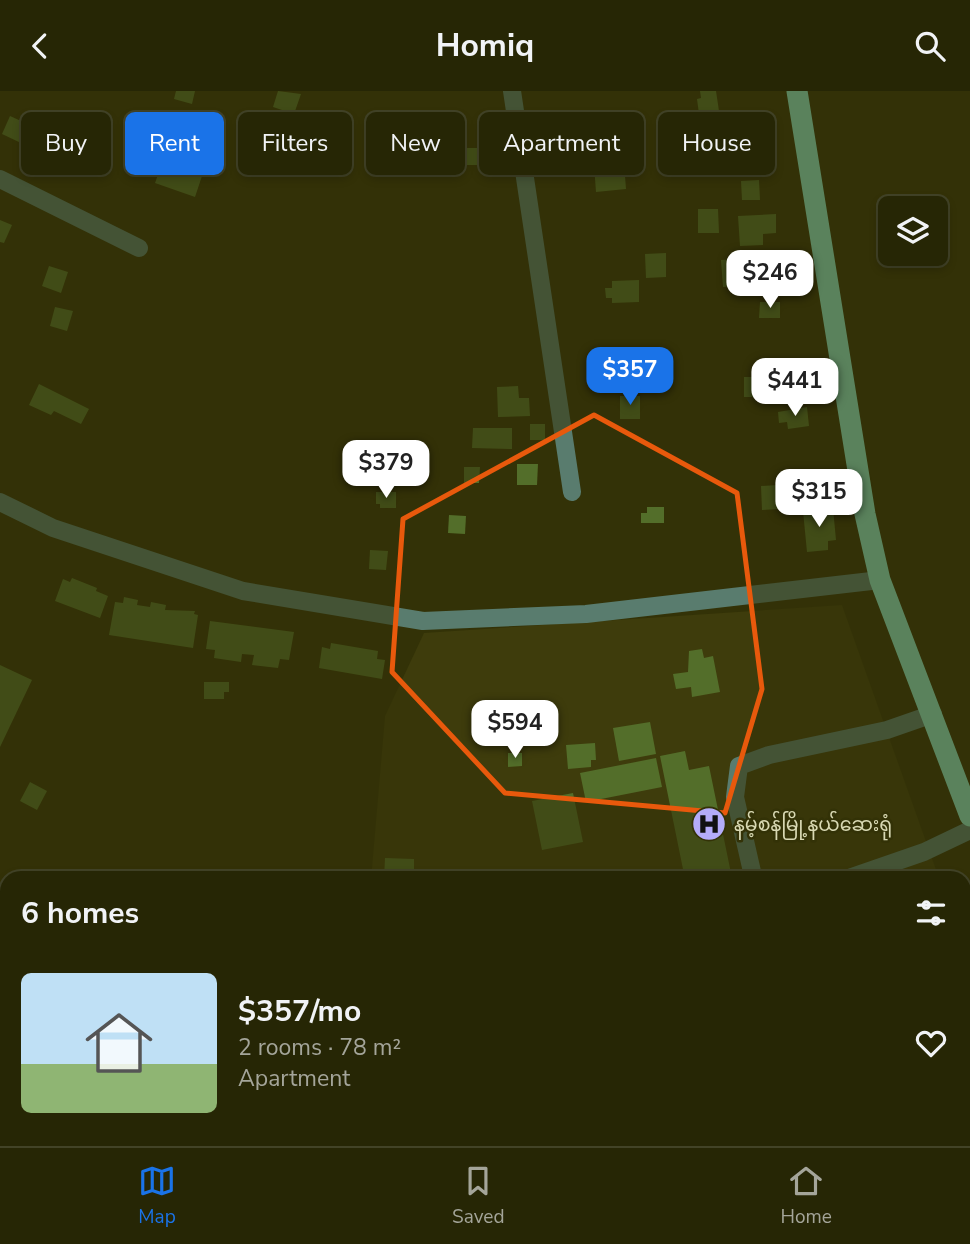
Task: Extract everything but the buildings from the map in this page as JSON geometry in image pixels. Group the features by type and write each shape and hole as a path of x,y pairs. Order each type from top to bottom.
{"highway":[{"path":"797,91 865,514 880,580 970,815"}],"street":[{"path":"512,91 572,492"},
{"path":"0,179 139,248"},
{"path":"0,502 52,528 243,591 423,621 586,614 880,580"},
{"path":"752,871 735,797 738,766 769,755 887,730 933,714"},
{"path":"869,871 924,852 970,829"}],"highlighted area":[{"path":"594,415 737,493 762,689 725,813 505,793 392,672 403,519"}],"shaded area":[{"path":"842,605 937,871 372,871 385,716 424,633"}],"place":[{"name":"နမ့်စန်မြို့နယ်ဆေးရုံ","path":"709,824"}]}
